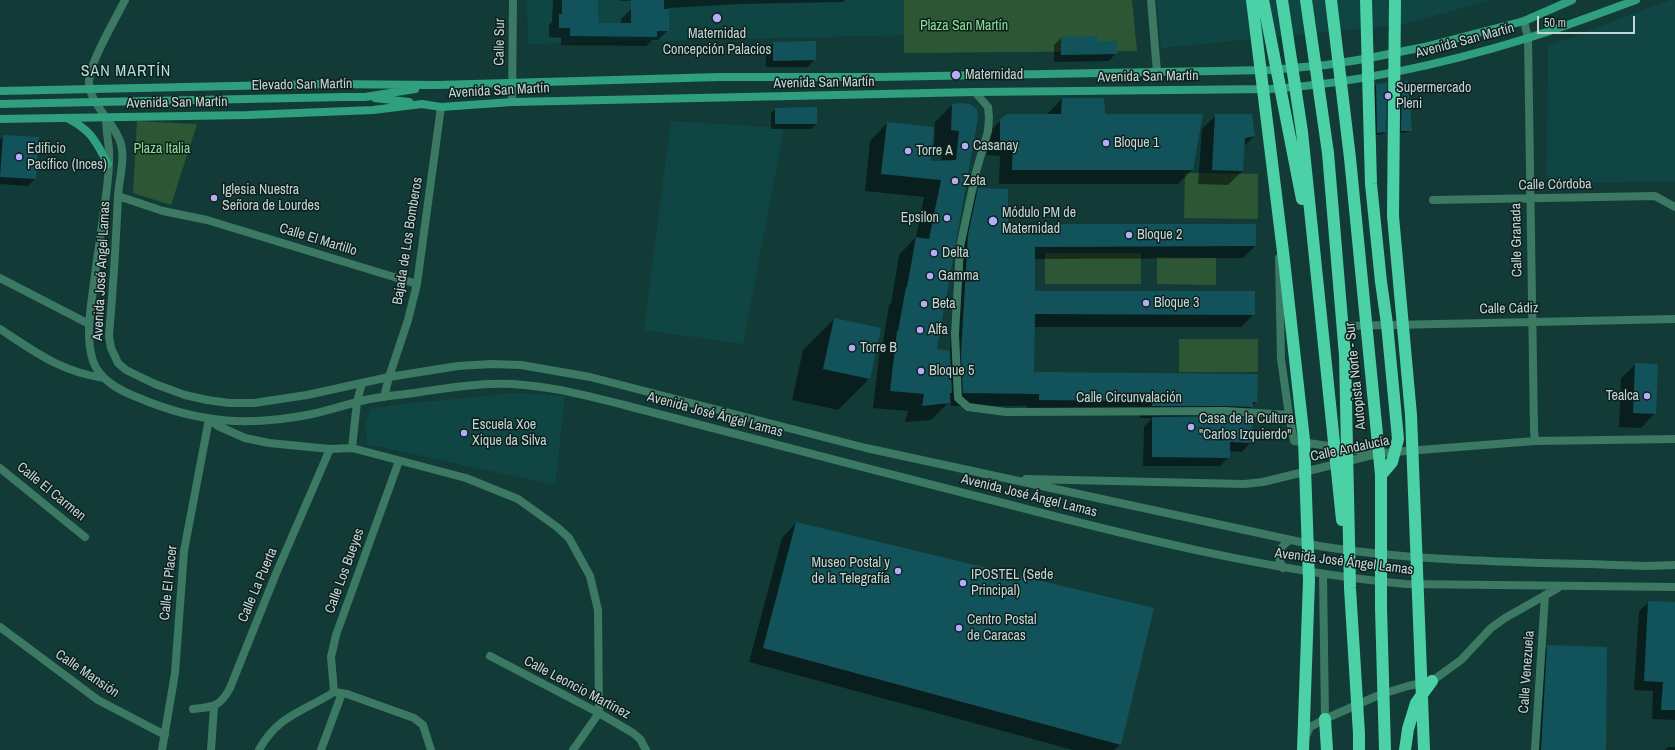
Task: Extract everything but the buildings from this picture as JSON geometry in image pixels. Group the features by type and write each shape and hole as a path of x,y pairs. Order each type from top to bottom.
{"highway":[{"path":"1252,0 1284,260 1304,440 1309,580 1303,750"},
{"path":"1263,0 1318,291"},
{"path":"1282,0 1302,132 1350,588"},
{"name":"Autopista Norte - Sur","path":"1306,0 1328,154 1345,356 1350,588 1359,750"},
{"name":"Autopista Norte - Sur","path":"1331,0 1350,158 1381,475 1381,608 1385,750"},
{"path":"1366,0 1371,184 1398,439 1392,462 1381,475"},
{"path":"1395,0 1393,216 1411,415 1424,750"},
{"path":"1405,750 1408,729 1416,703 1432,681"},
{"path":"1325,719 1327,750"}],"main road":[{"name":"Avenida San Martín","path":"0,90 325,84 512,84 720,77 878,77 1270,70 1326,65 1402,52 1524,21 1572,0"},
{"name":"Avenida San Martín","path":"0,119 247,115 373,110 422,104 441,107 512,102 976,92 1270,89 1368,78 1442,62 1528,38 1636,0"},
{"path":"365,97 437,85"},
{"path":"365,97 422,104"},
{"name":"Elevado San Martín","path":"0,104 365,97"},
{"path":"66,118 88,131 94,138 108,164"}],"street":[{"path":"89,89 89,79 95,60 125,0"},
{"name":"Calle Sur","path":"512,102 513,0"},
{"path":"1151,0 1157,72"},
{"name":"Calle Granada","path":"1524,21 1528,38 1535,441"},
{"name":"Avenida José Angel Lamas","path":"89,89 117,133 121,144 122,155 118,196 116,257 109,336 111,348 118,363 126,370 155,384 185,395 229,403 254,403 279,400 389,377"},
{"path":"1270,89 1266,97 1278,212 1279,333 1281,359 1294,441 1381,453"},
{"name":"Calle Circunvalación","path":"976,92 988,107 989,117 988,131 976,172 960,247 955,334 958,398 968,406 1006,412 1226,411 1289,415"},
{"name":"Bajada de Los Bomberos","path":"389,377 408,320 417,284 441,107"},
{"path":"106,117 109,148 108,164"},
{"name":"Avenida José Angel Lamas","path":"108,164 89,324 90,350 94,363 104,378 128,394 148,402 180,413 227,422 256,422 311,414 384,396"},
{"name":"Calle El Martillo","path":"118,196 163,211 207,220 417,284"},
{"name":"Calle Córdoba","path":"1433,200 1655,196 1675,207"},
{"path":"0,278 89,324"},
{"name":"Calle Cádiz","path":"1344,326 1675,319"},
{"path":"0,329 46,358 67,369 78,373 104,378"},
{"name":"Avenida José Ángel Lamas","path":"389,377 458,366 492,364 521,365 550,369 629,386 866,448 1290,540 1352,551 1416,558 1645,566 1675,565"},
{"path":"384,396 389,377"},
{"path":"352,448 357,402 362,383"},
{"name":"Avenida José Ángel Lamas","path":"384,396 460,386 493,384 520,385 566,392 632,407 1062,519 1283,568 1361,580 1406,584 1675,588"},
{"path":"209,419 218,426 245,438 269,443 308,446 330,450 352,448 466,478 518,499 557,527 568,538 590,576 596,599 598,624 599,713 573,750"},
{"name":"Calle El Placer","path":"162,750 175,673 184,550 209,419"},
{"name":"Calle Andalucía","path":"1007,479 1244,484 1264,482 1381,453 1535,441 1675,439"},
{"name":"Calle La Puerta","path":"214,707 224,698 230,688 275,576 330,450"},
{"name":"Calle Los Bueyes","path":"334,692 330,657 336,635 399,461"},
{"name":"Calle El Carmen","path":"0,468 85,537"},
{"path":"1283,568 1280,562 1280,548 1290,540"},
{"path":"1323,574 1325,719"},
{"path":"1303,750 1306,736 1310,727 1378,695 1432,681 1461,660 1491,628 1505,618 1559,587"},
{"name":"Calle Venezuela","path":"1535,750 1545,595"},
{"name":"Calle Mansión","path":"0,626 98,700 165,735"},
{"name":"Calle Leoncio Martínez","path":"490,656 599,713 633,733 640,739 646,750"},
{"path":"259,750 265,738 285,719 334,692 342,693 414,718 423,725 431,750"},
{"path":"321,750 342,693"},
{"path":"193,709 214,707 211,750"}],"shaded area":[{"name":"Maternidad Concepción Palacios","path":"527,0 905,0 907,35 528,44"},
{"path":"1157,0 1490,0 1405,24 1161,48"},
{"path":"1670,0 1675,0 1675,181 1547,184 1548,46"},
{"path":"671,121 784,128 743,344 644,330"},
{"name":"Escuela Xoe Xique da Silva","path":"515,393 565,396 555,485 367,444 366,422 371,410 393,405"}],"green space":[{"name":"Plaza San Martín","path":"904,0 1132,0 1137,51 904,53"},
{"name":"Plaza Italia","path":"137,121 197,124 171,205 133,193"},
{"path":"1185,173 1258,174 1258,219 1184,218"},
{"path":"1045,253 1141,253 1141,284 1045,284"},
{"path":"1157,257 1216,258 1216,285 1157,284"},
{"path":"1179,339 1258,339 1258,372 1179,372"}],"place":[{"name":"Maternidad Concepción Palacios","path":"717,18"},
{"name":"Maternidad","path":"956,75"},
{"name":"Supermercado Pleni","path":"1388,96"},
{"name":"Bloque 1","path":"1106,143"},
{"name":"Casanay","path":"965,146"},
{"name":"Torre A","path":"908,151"},
{"name":"Edificio Pacífico (Inces)","path":"19,157"},
{"name":"Zeta","path":"955,181"},
{"name":"Iglesia Nuestra Señora de Lourdes","path":"214,198"},
{"name":"Epsilon","path":"947,218"},
{"name":"Módulo PM de Maternidad","path":"993,221"},
{"name":"Bloque 2","path":"1129,235"},
{"name":"Delta","path":"934,253"},
{"name":"Gamma","path":"930,276"},
{"name":"Bloque 3","path":"1146,303"},
{"name":"Beta","path":"924,304"},
{"name":"Alfa","path":"920,330"},
{"name":"Torre B","path":"852,348"},
{"name":"Bloque 5","path":"921,371"},
{"name":"Tealca","path":"1647,396"},
{"name":"Casa de la Cultura \"Carlos Izquierdo\"","path":"1191,427"},
{"name":"Escuela Xoe Xique da Silva","path":"464,433"},
{"name":"Museo Postal y de la Telegrafía","path":"898,571"},
{"name":"IPOSTEL (Sede Principal)","path":"963,583"},
{"name":"Centro Postal de Caracas","path":"959,628"}],"district":[{"name":"SAN MARTÍN","path":"126,72"}]}
